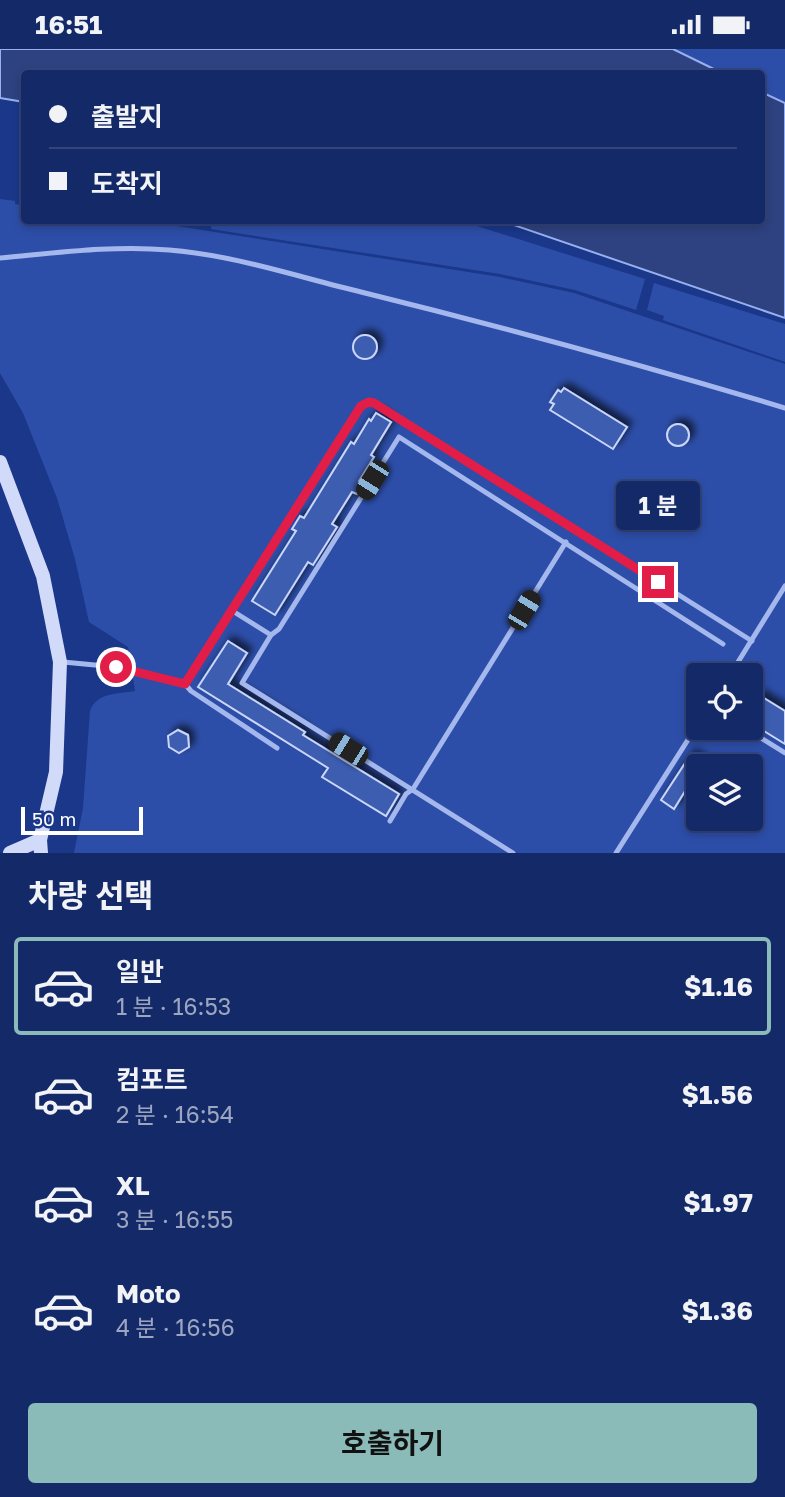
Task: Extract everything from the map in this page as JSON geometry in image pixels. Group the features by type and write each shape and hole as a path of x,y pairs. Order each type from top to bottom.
{"street":[{"path":"0,462 43,576 60,662 55,772 41,846 10,853"}],"lane":[{"path":"0,258 108,249 170,250 227,260 399,302 691,380 785,408"},
{"path":"185,684 361,406 369,402 752,641"},
{"path":"513,853 242,683 271,635 279,629 399,437 723,644"},
{"path":"390,821 406,794 413,789 566,542"},
{"path":"738,663 785,586"},
{"path":"231,610 271,635"},
{"path":"60,662 116,667 185,684 191,691 277,748"},
{"path":"763,739 785,753"},
{"path":"616,853 688,740"}],"shaded area":[{"path":"0,49 673,49 716,70 21,70 21,102 0,98"},
{"path":"673,49 785,49 785,103 765,94 765,70 716,70"},
{"path":"765,94 785,103 785,318 511,224 765,224"},
{"path":"0,199 15,201 15,204 20,205 21,201 21,224 164,224 500,277 574,293 785,364 785,853 74,853 83,808 90,711 103,697 135,691 128,647 89,622 75,559 57,498 23,413 0,373"},
{"path":"212,224 471,224 645,279 636,310 575,290 500,274 211,229"},
{"path":"654,283 785,324 785,362 663,320 664,316 647,310"}],"building":[{"path":"365,335 374,338 377,347 374,356 365,359 356,356 353,347 356,338"},
{"path":"564,388 627,427 613,449 550,410 554,404 550,402 558,390 561,392"},
{"path":"376,413 391,422 359,481 364,483 357,494 352,492 332,524 337,527 313,565 308,562 275,615 252,601 296,531 292,529 300,516 304,518 351,442 354,444 369,419 371,421"},
{"path":"674,424 682,424 689,431 689,439 682,446 674,446 667,439 667,431"},
{"path":"228,641 247,653 228,684 305,732 303,735 399,794 386,816 322,777 328,768 198,687"},
{"path":"763,697 785,711 785,744 763,730"},
{"path":"178,730 188,735 189,747 179,753 169,747 168,736"},
{"path":"686,762 686,790 674,809 661,800"}],"route":[{"path":"116,667 185,684 361,406 369,402 658,582"}]}
